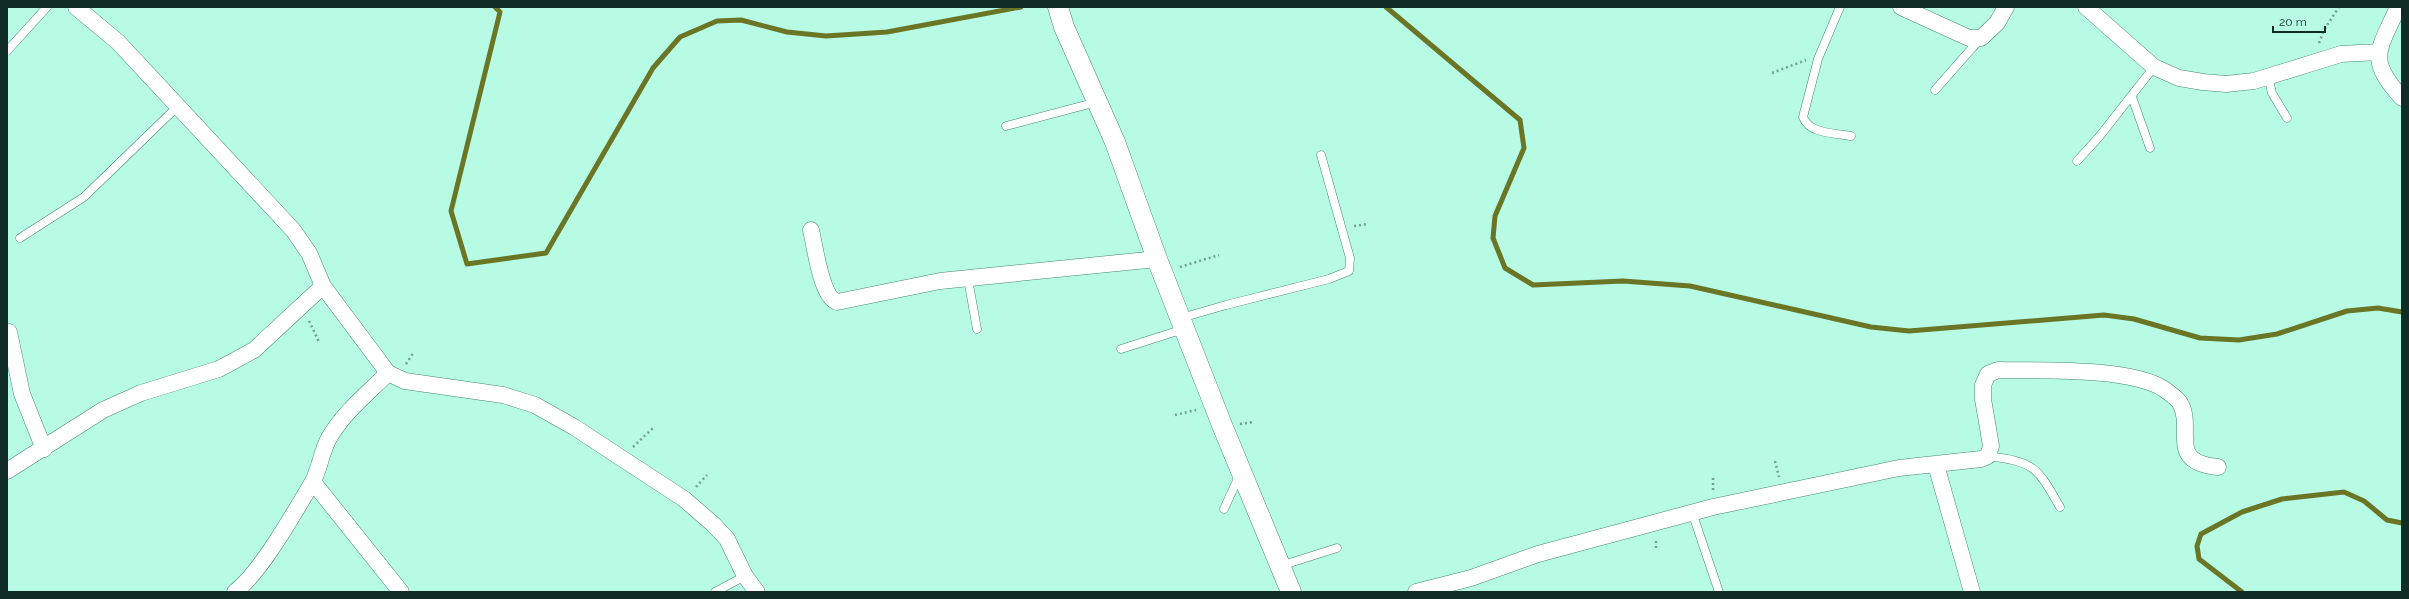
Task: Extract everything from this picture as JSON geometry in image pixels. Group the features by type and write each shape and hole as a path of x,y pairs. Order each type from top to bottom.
{"street":[{"path":"76,7 118,42 179,105 293,230 309,253 323,286 388,373 404,380 503,395 536,405 622,457 684,499 714,525 727,540 745,576 757,592"},
{"path":"1058,7 1064,27 1115,142 1182,323 1291,592"},
{"path":"1901,7 1969,38 1981,38 1997,23 2006,7"},
{"path":"2086,7 2154,67 2179,78 2203,82 2226,84 2254,81 2341,54 2379,52"},
{"path":"2398,7 2379,52 2379,65 2387,82 2402,98"},
{"path":"811,230 824,284 832,300 837,302 940,281 1160,266"},
{"path":"7,471 44,449 103,410 140,393 219,369 254,350 323,286"},
{"path":"9,332 22,394 44,449"},
{"path":"1416,592 1471,578 1538,554 1692,512 1819,483 1899,468 1981,459 1988,456 1991,446 1983,385 1988,374 1998,370 2118,374 2152,383 2173,396 2180,404 2186,448 2190,456 2197,462 2218,467"},
{"path":"235,592 252,575 312,482 328,439 345,414 388,373"},
{"path":"1936,465 1972,592"},
{"path":"312,482 401,592"}],"lane":[{"path":"7,51 47,7"},
{"path":"1840,7 1818,59 1803,111 1805,122 1812,129 1850,136"},
{"path":"1935,90 1981,38"},
{"path":"2077,160 2132,97 2154,67"},
{"path":"2268,76 2272,93 2287,118"},
{"path":"2132,97 2150,148"},
{"path":"1006,126 1097,101"},
{"path":"20,238 84,197 179,105"},
{"path":"1121,349 1226,305 1329,279 1350,271 1350,258 1321,155"},
{"path":"968,279 977,329"},
{"path":"1988,456 2019,460 2033,467 2045,481 2060,507"},
{"path":"1224,509 1241,471"},
{"path":"1692,512 1719,592"},
{"path":"1280,566 1336,548"},
{"path":"715,592 745,576"}],"path":[{"path":"2312,63 2324,30 2339,7"},
{"path":"1772,72 1801,60 1818,59"},
{"path":"1160,266 1219,255"},
{"path":"302,306 319,342"},
{"path":"622,457 653,428"}],"waterway":[{"path":"495,7 500,12 451,211 467,264 546,253 653,68 680,37 717,21 741,20 787,32 826,36 887,32 1021,7"},
{"path":"1386,7 1520,120 1524,148 1495,216 1493,238 1505,268 1533,285 1623,281 1690,286 1871,327 1909,331 2104,315 2134,319 2200,338 2239,340 2277,334 2347,311 2378,308 2402,312"},
{"path":"2242,592 2199,559 2197,546 2201,534 2242,512 2282,499 2344,492 2364,501 2387,520 2402,523"}]}
